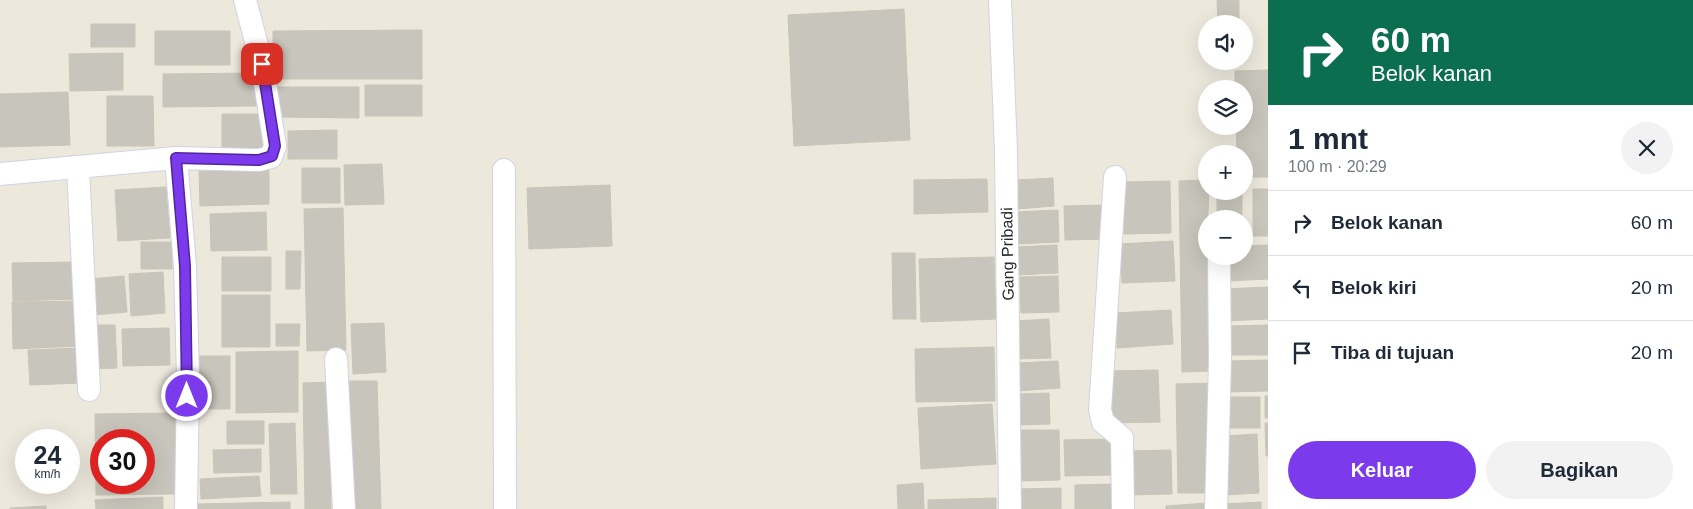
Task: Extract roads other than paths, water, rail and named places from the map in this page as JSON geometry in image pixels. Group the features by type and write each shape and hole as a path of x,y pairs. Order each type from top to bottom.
{"street":[{"path":"0,174 176,158 259,160 272,156 275,146 262,64 245,0"},
{"name":"Gang Pribadi","path":"1000,0 1006,150 1010,509"},
{"path":"176,158 185,266 188,377 186,509"},
{"path":"78,167 89,390"},
{"path":"504,170 506,509"},
{"path":"1115,177 1100,410 1103,422 1122,438 1123,509"},
{"path":"1216,509 1220,360 1219,265"},
{"path":"336,359 344,509"}]}
